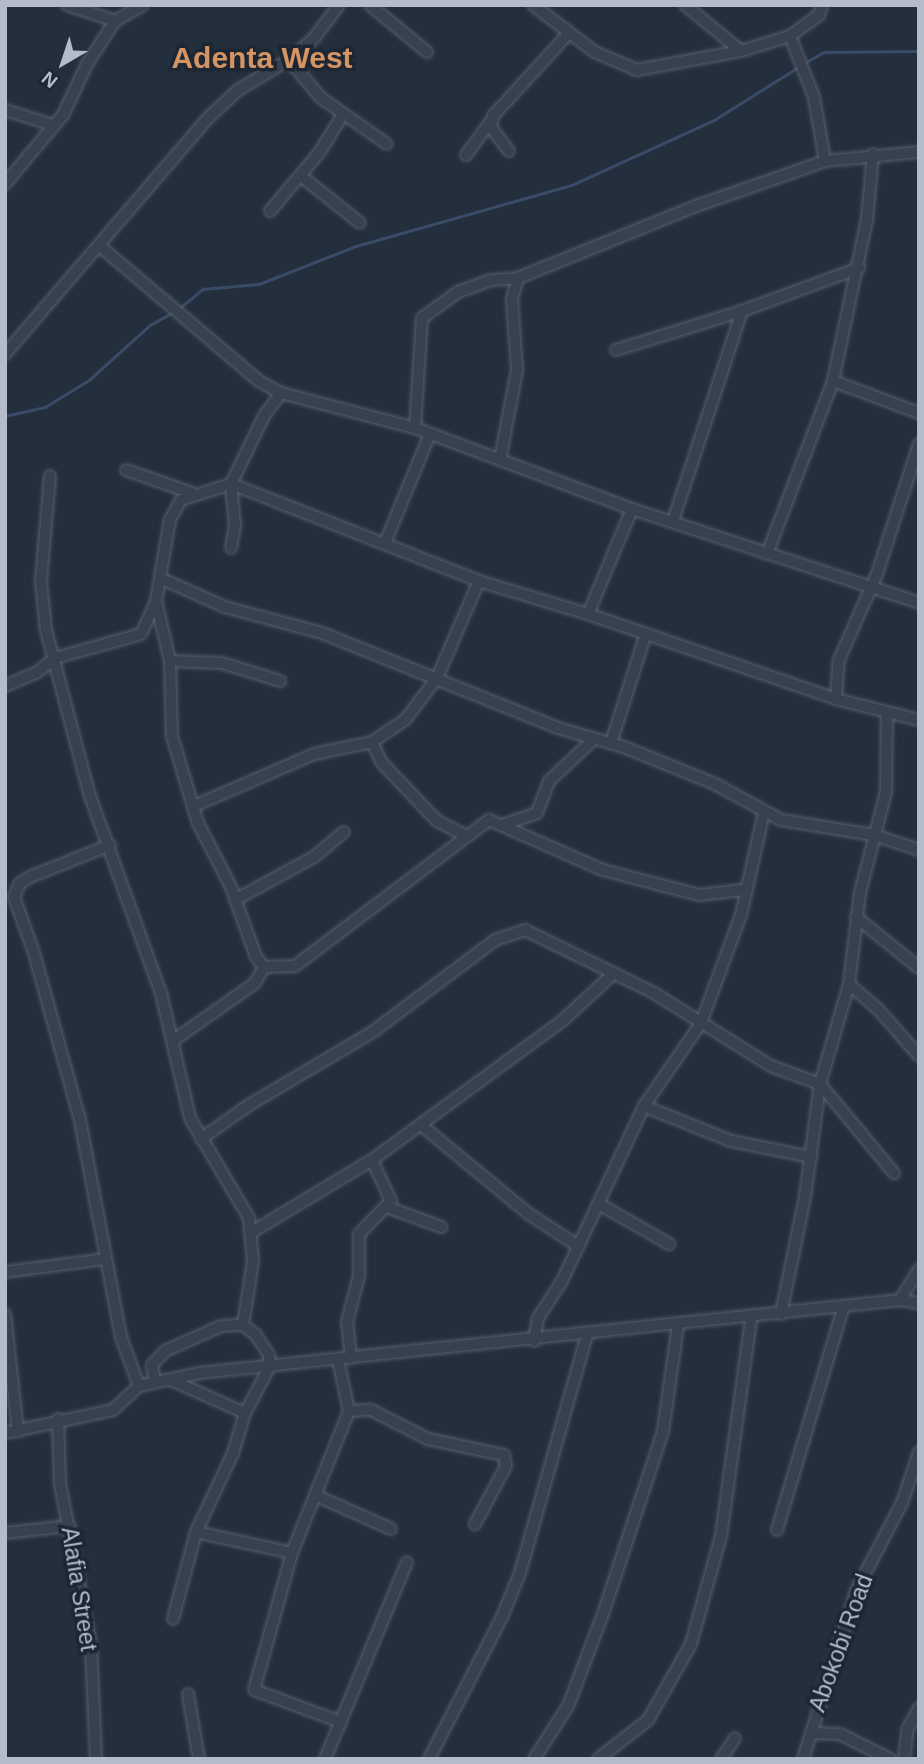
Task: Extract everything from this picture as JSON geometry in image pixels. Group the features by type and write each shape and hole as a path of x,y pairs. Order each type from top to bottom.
{"street":[{"path":"67,5 115,21"},
{"path":"5,184 63,115 87,64 115,21 143,5"},
{"path":"5,354 101,247 207,119 238,90 289,61 314,38 339,5"},
{"path":"370,5 427,52"},
{"path":"533,5 568,34 617,65 637,70 741,51 790,36 819,15 822,5"},
{"path":"685,5 741,51"},
{"path":"466,155 501,104 568,34"},
{"path":"790,36 814,97 824,161"},
{"path":"289,61 302,79 342,116 387,144"},
{"path":"5,110 53,125"},
{"path":"270,211 301,176 342,116"},
{"path":"491,121 509,151"},
{"path":"415,428 422,318 475,284 518,278 699,205 824,161 873,154 919,152"},
{"path":"767,554 833,381 859,268 873,154"},
{"path":"301,176 360,223"},
{"path":"101,247 259,381 281,393 415,428 632,509 870,590 919,603"},
{"path":"616,350 742,311 859,268"},
{"path":"500,460 517,370 512,299 518,278"},
{"path":"673,522 742,311"},
{"path":"833,381 919,413"},
{"path":"231,548 235,525 231,484 264,416 281,393"},
{"path":"385,544 430,434"},
{"path":"836,699 839,660 870,590 919,444"},
{"path":"126,470 191,494"},
{"path":"50,476 43,524 41,604 90,796 110,845 174,1040 190,1118 245,1211 252,1232 251,1280 243,1325"},
{"path":"5,686 36,673 55,658 141,634 156,601 170,520 181,500 191,494 231,484 480,581 589,614 836,699 919,720"},
{"path":"589,614 632,509"},
{"path":"160,578 225,607 322,633 594,739 700,777 764,812 795,824 874,835 919,850"},
{"path":"194,806 314,754 372,742 405,720 437,678 480,581"},
{"path":"156,601 170,661 173,736 194,806 235,900 243,927 264,967"},
{"path":"611,743 646,633"},
{"path":"170,661 222,663 279,681"},
{"path":"781,1314 811,1157 820,1084 849,984 856,917 886,792 887,713"},
{"path":"502,825 537,813 549,781 594,739"},
{"path":"372,742 382,764 437,821 466,836"},
{"path":"534,1340 538,1318 599,1204 644,1106 701,1023 741,915 743,890 764,812"},
{"path":"264,967 295,966 489,820 603,870 699,895 743,890"},
{"path":"235,900 314,857 344,832"},
{"path":"110,845 30,877 20,883 14,897 34,953 80,1120 121,1337 139,1386"},
{"path":"856,917 919,968"},
{"path":"201,1139 249,1105 374,1031 508,933 534,933 701,1023 771,1066 820,1084 894,1173"},
{"path":"174,1040 255,983 264,967"},
{"path":"252,1232 372,1160 421,1125 562,1021 613,974"},
{"path":"849,984 878,1009 919,1056"},
{"path":"644,1106 731,1141 811,1157"},
{"path":"421,1125 529,1214 578,1246"},
{"path":"351,1358 347,1322 359,1276 359,1234 391,1201 372,1160"},
{"path":"599,1204 669,1244"},
{"path":"387,1207 441,1227"},
{"path":"5,1272 106,1259"},
{"path":"900,1300 919,1269"},
{"path":"5,1433 58,1419 113,1410 139,1386 155,1381 270,1366 843,1309 900,1300 919,1303"},
{"path":"777,1530 843,1309"},
{"path":"5,1314 18,1431"},
{"path":"598,1759 648,1720 691,1644 721,1536 751,1319"},
{"path":"155,1381 152,1365 165,1351 221,1326 243,1325 264,1345 270,1366 245,1413 233,1453 196,1532 173,1619"},
{"path":"534,1759 568,1706 602,1617 663,1431 678,1326"},
{"path":"429,1759 502,1618 520,1573 587,1335"},
{"path":"338,1359 349,1411 292,1553 254,1690 341,1722"},
{"path":"171,1380 245,1413"},
{"path":"349,1411 371,1410 428,1439 504,1455 506,1466 475,1524"},
{"name":"Alafia Street","path":"58,1419 58,1471 90,1645 96,1759"},
{"name":"Abokobi Road","path":"803,1759 857,1590 902,1503 919,1452"},
{"path":"315,1495 391,1529"},
{"path":"5,1533 70,1526"},
{"path":"196,1532 292,1553"},
{"path":"325,1759 407,1562"},
{"path":"188,1694 198,1759"},
{"path":"904,1759 908,1728 919,1708"},
{"path":"811,1734 840,1734 890,1759"},
{"path":"721,1759 735,1738"}],"waterway":[{"path":"806,62 824,52 919,51"},
{"path":"180,308 203,289 259,284 356,246 572,185 714,120 800,66"},
{"path":"5,416 45,407 89,380 150,325 172,313"}],"district":[{"name":"Adenta West","path":"262,58"}]}
